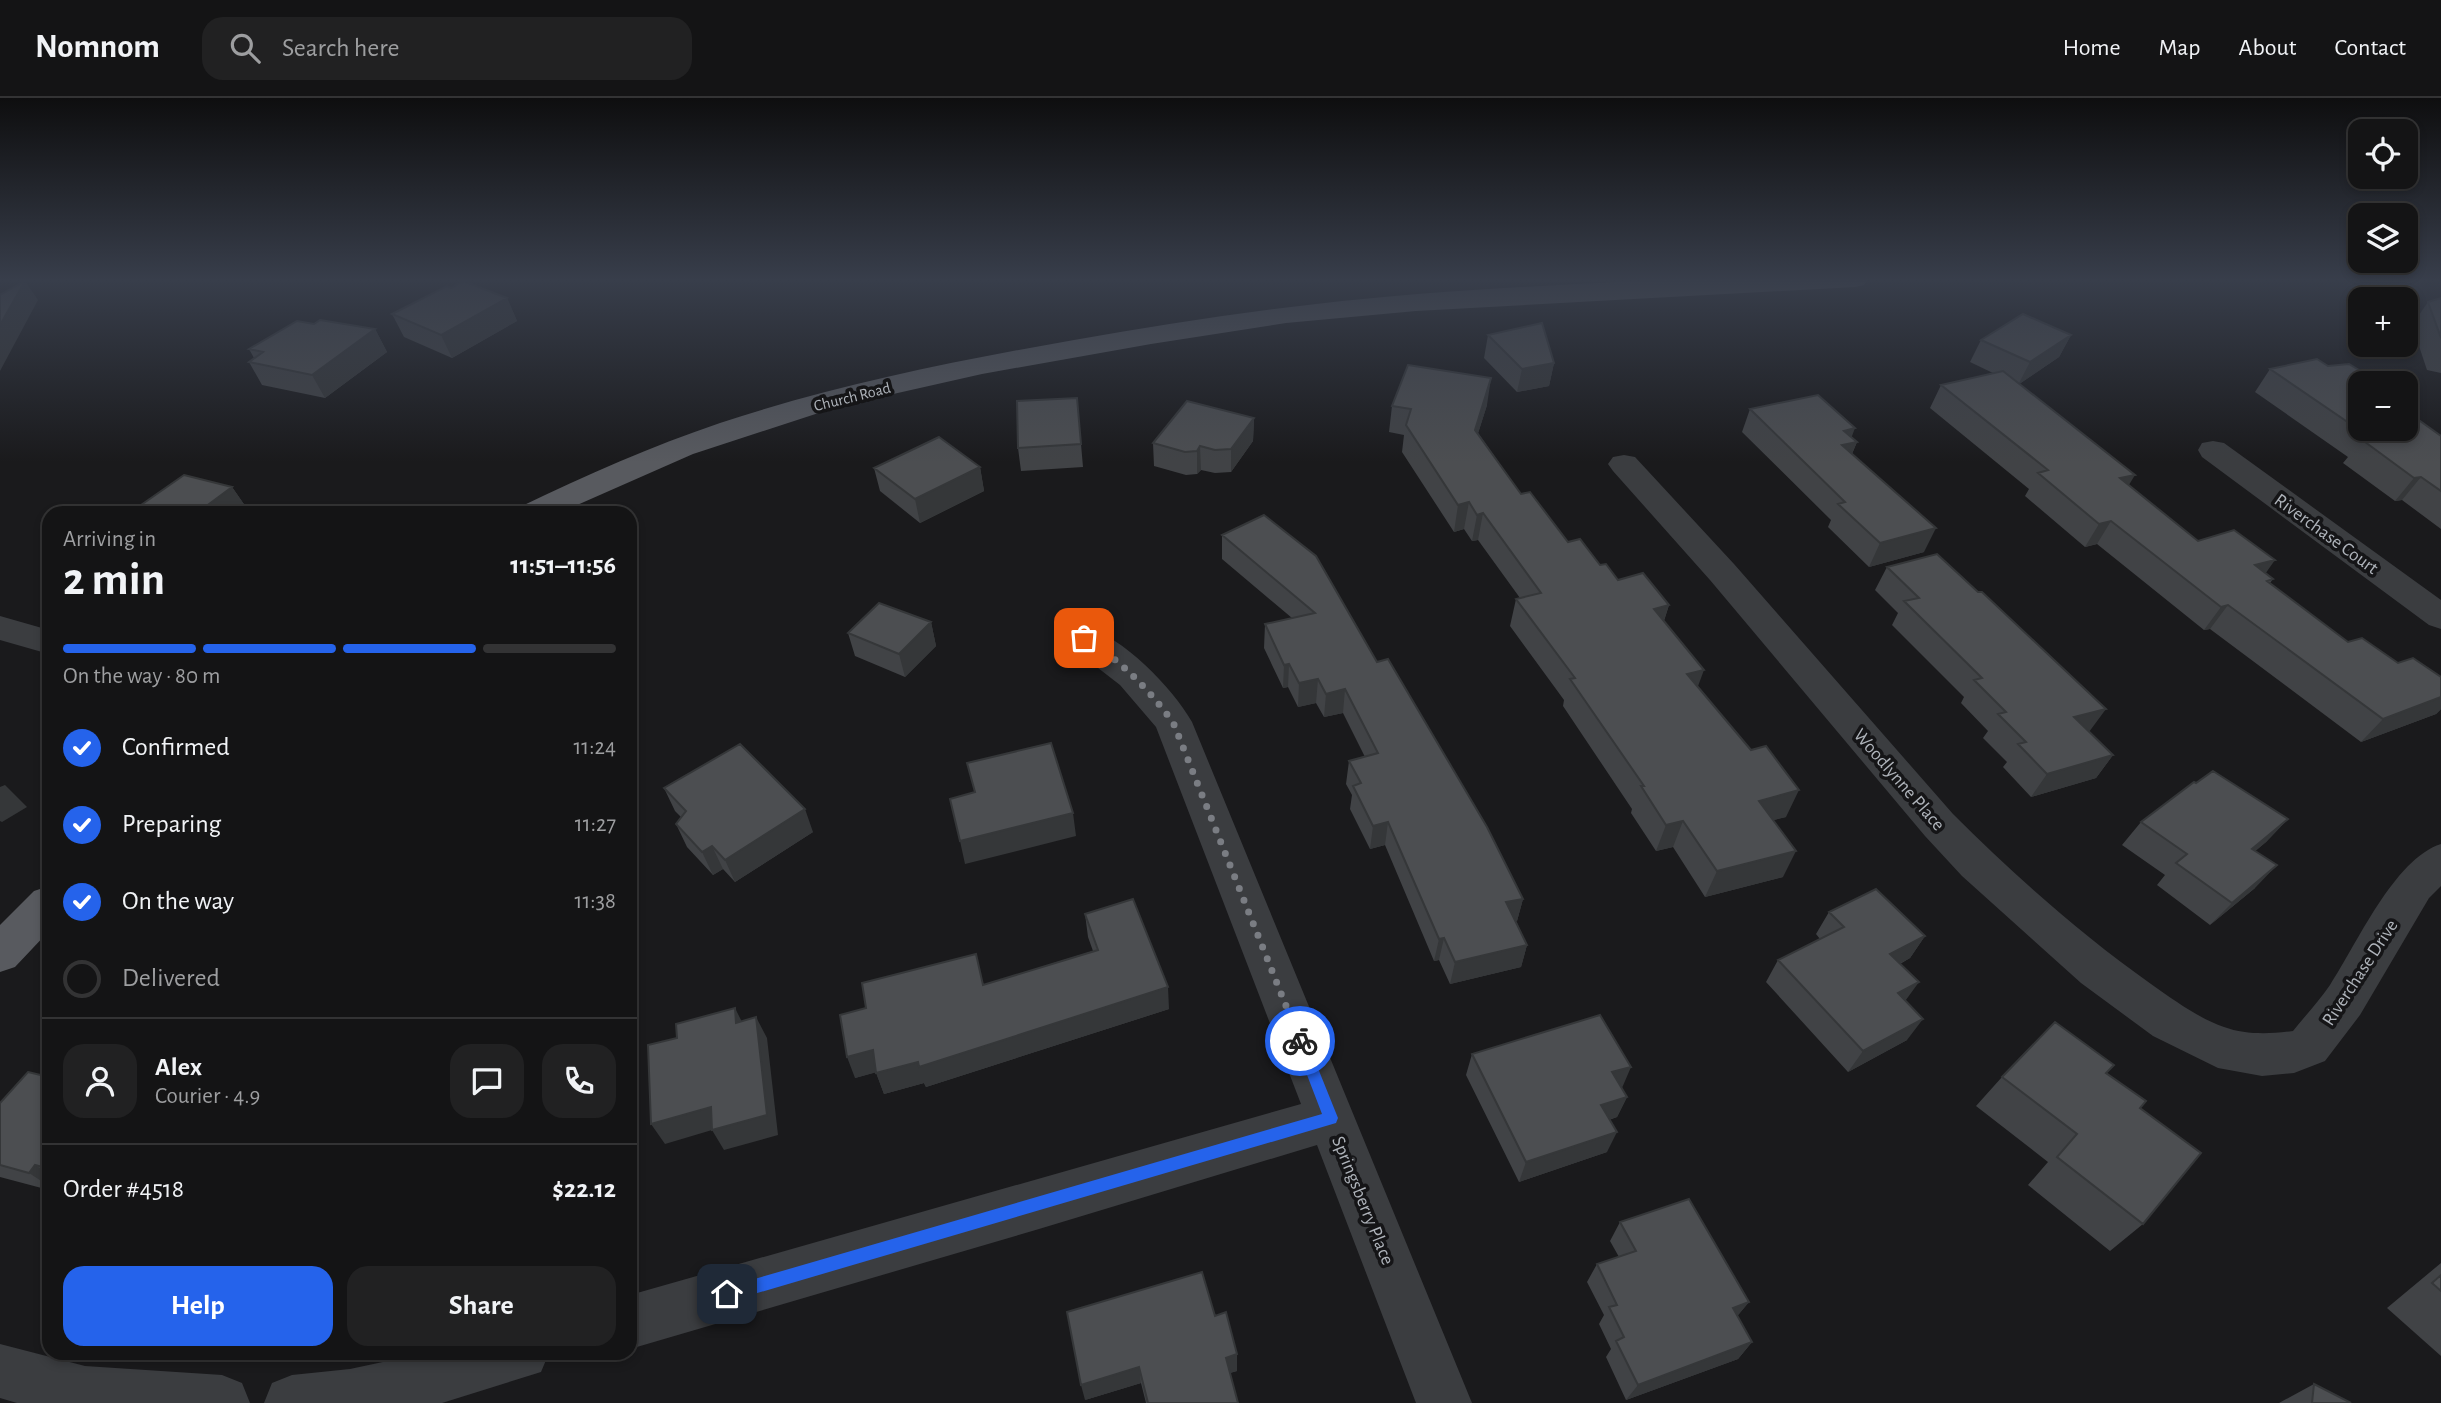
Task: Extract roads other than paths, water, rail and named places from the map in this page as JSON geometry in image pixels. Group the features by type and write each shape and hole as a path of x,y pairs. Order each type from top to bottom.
{"main road":[{"name":"Church Road","path":"547,506 600,480 684,446 781,414 880,388 1120,340"},
{"path":"0,954 42,910"}],"street":[{"name":"Riverchase Court","path":"2213,450 2441,617"},
{"name":"Woodlynne Place","path":"1624,464 1722,572 1939,825 1977,864 2097,970 2169,1022 2218,1047"},
{"path":"0,628 42,640"},
{"name":"Springsberry Place","path":"1084,638 1111,655 1146,687 1173,722 1444,1403"},
{"name":"Riverchase Drive","path":"2218,1047 2262,1055 2294,1052 2309,1046 2344,1001 2414,886 2441,860"},
{"path":"637,1320 1331,1118"},
{"path":"292,1403 318,1402 407,1383 489,1360"},
{"path":"0,1371 85,1394 222,1403"}]}
